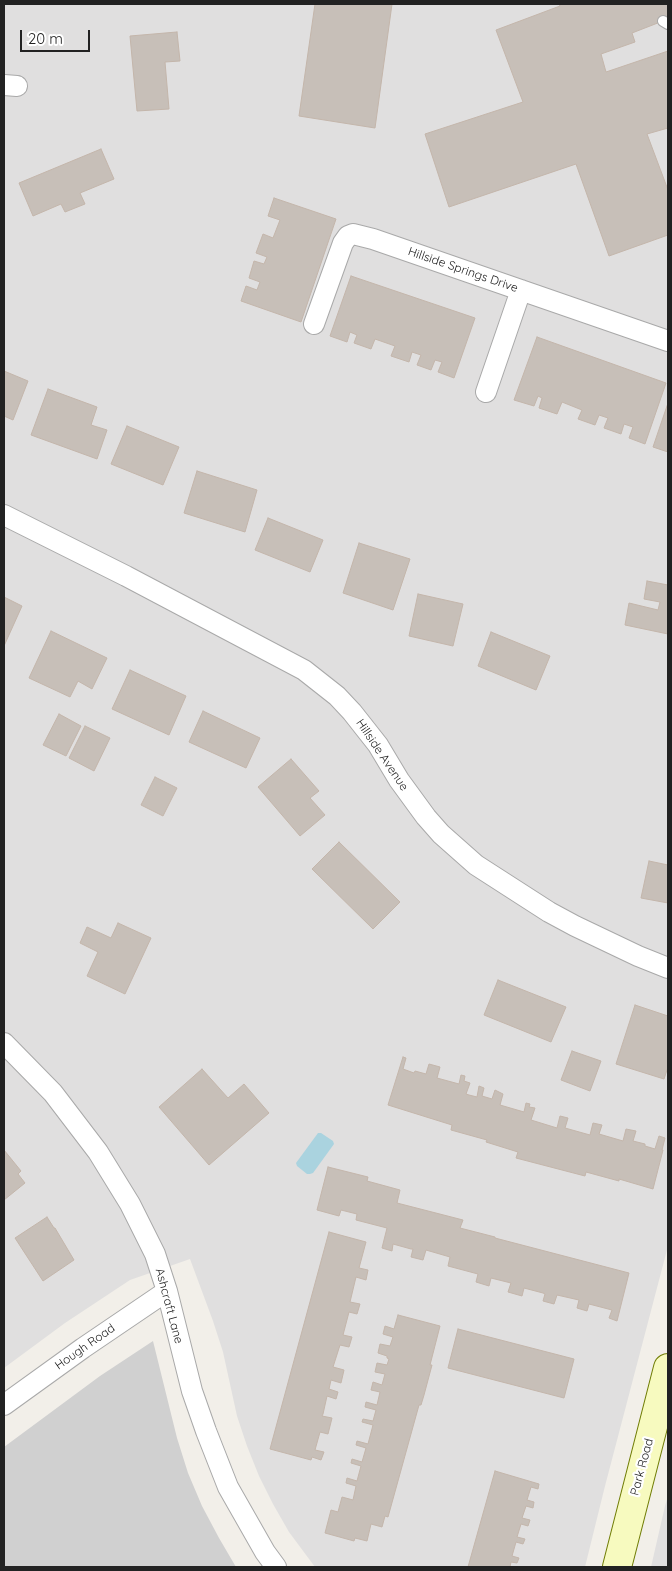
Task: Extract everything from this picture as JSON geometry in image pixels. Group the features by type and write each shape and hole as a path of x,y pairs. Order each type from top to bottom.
{"main road":[{"name":"Park Road","path":"617,1567 668,1368"}],"street":[{"name":"Hillside Springs Drive","path":"314,324 342,243 348,236 353,234 368,237 668,341"},
{"path":"486,392 521,290"},
{"name":"Hillside Avenue","path":"4,514 304,670 337,696 352,712 378,745 398,780 426,817 476,865 533,902 575,926 668,968"},
{"name":"Ashcraft Lane","path":"4,1043 52,1092 98,1152 130,1204 155,1254 168,1291 176,1332 192,1391 212,1449 228,1487 265,1552 276,1567"},
{"name":"Hough Road","path":"4,1405 83,1348 168,1291"}],"shaded area":[{"path":"4,4 668,4 668,1246 585,1567 315,1567 289,1532 259,1476 237,1416 223,1352 190,1259 130,1280 65,1323 4,1368"},
{"path":"153,1341 177,1438 188,1473 202,1506 236,1567 4,1567 4,1447 100,1376"},
{"path":"668,1496 668,1567 651,1567 665,1506"}],"water":[{"path":"318,1133 333,1141 334,1144 313,1173 307,1174 296,1163"}],"building":[{"path":"315,4 392,4 375,128 299,116"},
{"path":"559,4 668,4 668,19 632,33 635,42 601,54 606,72 668,51 668,128 647,134 668,190 668,235 609,256 576,164 449,207 425,134 523,102 496,30 560,6"},
{"path":"177,32 180,61 165,62 169,109 137,111 130,36"},
{"path":"101,149 114,179 80,193 85,204 65,212 61,204 33,216 19,183"},
{"path":"274,198 336,219 301,322 241,301 246,286 257,290 260,282 249,278 254,261 264,264 267,257 256,253 263,234 273,238 280,220 268,216"},
{"path":"351,276 475,318 454,378 438,372 442,362 435,360 431,370 417,365 421,355 412,352 409,362 391,356 395,346 375,339 371,349 354,343 357,335 350,332 347,342 330,336"},
{"path":"537,337 666,383 645,444 629,438 633,427 624,424 621,434 604,428 608,418 599,415 595,425 578,419 582,410 562,402 557,414 539,408 542,398 538,396 534,406 514,400"},
{"path":"4,371 28,381 13,420 4,416"},
{"path":"48,389 97,407 91,425 107,430 97,459 31,435"},
{"path":"668,403 668,452 653,447"},
{"path":"127,426 179,447 163,485 111,464"},
{"path":"197,471 257,490 245,532 184,513"},
{"path":"268,518 323,540 310,572 255,550"},
{"path":"359,543 410,559 393,610 343,593"},
{"path":"647,581 668,585 668,634 625,625 629,603 658,610 660,602 644,599"},
{"path":"418,594 463,604 453,646 409,636"},
{"path":"4,597 22,606 4,646"},
{"path":"51,631 107,658 92,689 78,681 70,697 29,678"},
{"path":"491,632 550,656 536,690 478,666"},
{"path":"130,670 186,696 169,735 112,709"},
{"path":"203,711 260,738 246,768 189,742"},
{"path":"59,714 81,726 66,756 43,745"},
{"path":"85,726 110,738 94,771 69,758"},
{"path":"291,759 319,791 310,798 325,815 300,836 258,787"},
{"path":"155,777 177,788 163,816 141,805"},
{"path":"339,842 400,902 373,929 312,869"},
{"path":"649,861 668,865 668,903 641,898"},
{"path":"118,923 151,938 125,994 87,976 98,952 80,943 87,927 111,938"},
{"path":"498,980 566,1007 551,1042 484,1015"},
{"path":"635,1005 668,1016 668,1067 664,1079 616,1064"},
{"path":"572,1051 601,1061 590,1091 561,1080"},
{"path":"403,1057 406,1058 403,1069 414,1073 415,1071 426,1074 429,1064 440,1067 437,1078 459,1084 461,1075 465,1076 464,1081 470,1083 466,1094 477,1097 479,1086 484,1088 482,1096 492,1099 495,1090 503,1094 500,1105 524,1112 526,1103 530,1104 529,1107 535,1108 531,1120 557,1128 560,1116 568,1118 565,1128 590,1135 593,1123 602,1125 599,1134 623,1141 626,1129 636,1131 633,1141 655,1149 659,1136 665,1138 653,1189 586,1172 585,1176 516,1158 518,1152 486,1142 487,1140 451,1130 452,1125 388,1105"},
{"path":"202,1069 228,1098 244,1084 269,1113 209,1165 159,1107"},
{"path":"4,1150 21,1171 18,1174 25,1183 4,1200"},
{"path":"328,1167 368,1177 367,1181 400,1190 397,1203 463,1220 460,1228 629,1273 617,1321 609,1318 612,1310 589,1304 587,1311 577,1308 579,1300 557,1295 554,1304 543,1301 545,1294 524,1288 522,1296 508,1292 511,1283 491,1278 489,1286 476,1282 478,1274 448,1266 450,1257 426,1250 423,1260 411,1257 413,1249 393,1244 392,1251 382,1248 387,1228 356,1220 357,1214 341,1210 339,1216 317,1210"},
{"path":"47,1217 74,1260 43,1281 15,1238"},
{"path":"329,1232 366,1242 359,1268 368,1270 366,1280 356,1277 350,1302 360,1304 357,1314 349,1312 343,1335 352,1337 349,1347 340,1345 333,1367 344,1370 341,1383 331,1380 329,1389 338,1392 336,1399 327,1396 322,1416 332,1418 328,1434 320,1432 315,1450 324,1452 321,1460 312,1457 311,1460 270,1449"},
{"path":"398,1315 440,1326 424,1395 421,1405 419,1405 388,1517 385,1516 382,1527 371,1524 367,1541 355,1538 354,1541 325,1533 331,1510 338,1512 342,1497 353,1500 356,1486 346,1483 347,1478 357,1481 361,1466 351,1463 352,1459 362,1462 366,1448 356,1445 357,1441 368,1444 373,1425 362,1422 363,1419 373,1421 376,1410 365,1407 366,1402 377,1405 380,1392 371,1390 373,1382 382,1385 385,1374 375,1372 377,1363 387,1365 389,1359 387,1356 378,1353 380,1344 390,1346 393,1337 383,1334 385,1326 394,1329"},
{"path":"458,1329 574,1359 564,1398 448,1368"},
{"path":"495,1471 539,1484 538,1489 531,1487 527,1500 534,1502 533,1508 526,1506 522,1518 530,1520 528,1526 521,1524 517,1537 525,1539 523,1544 516,1542 512,1556 519,1558 517,1563 511,1562 510,1567 468,1567"}]}
